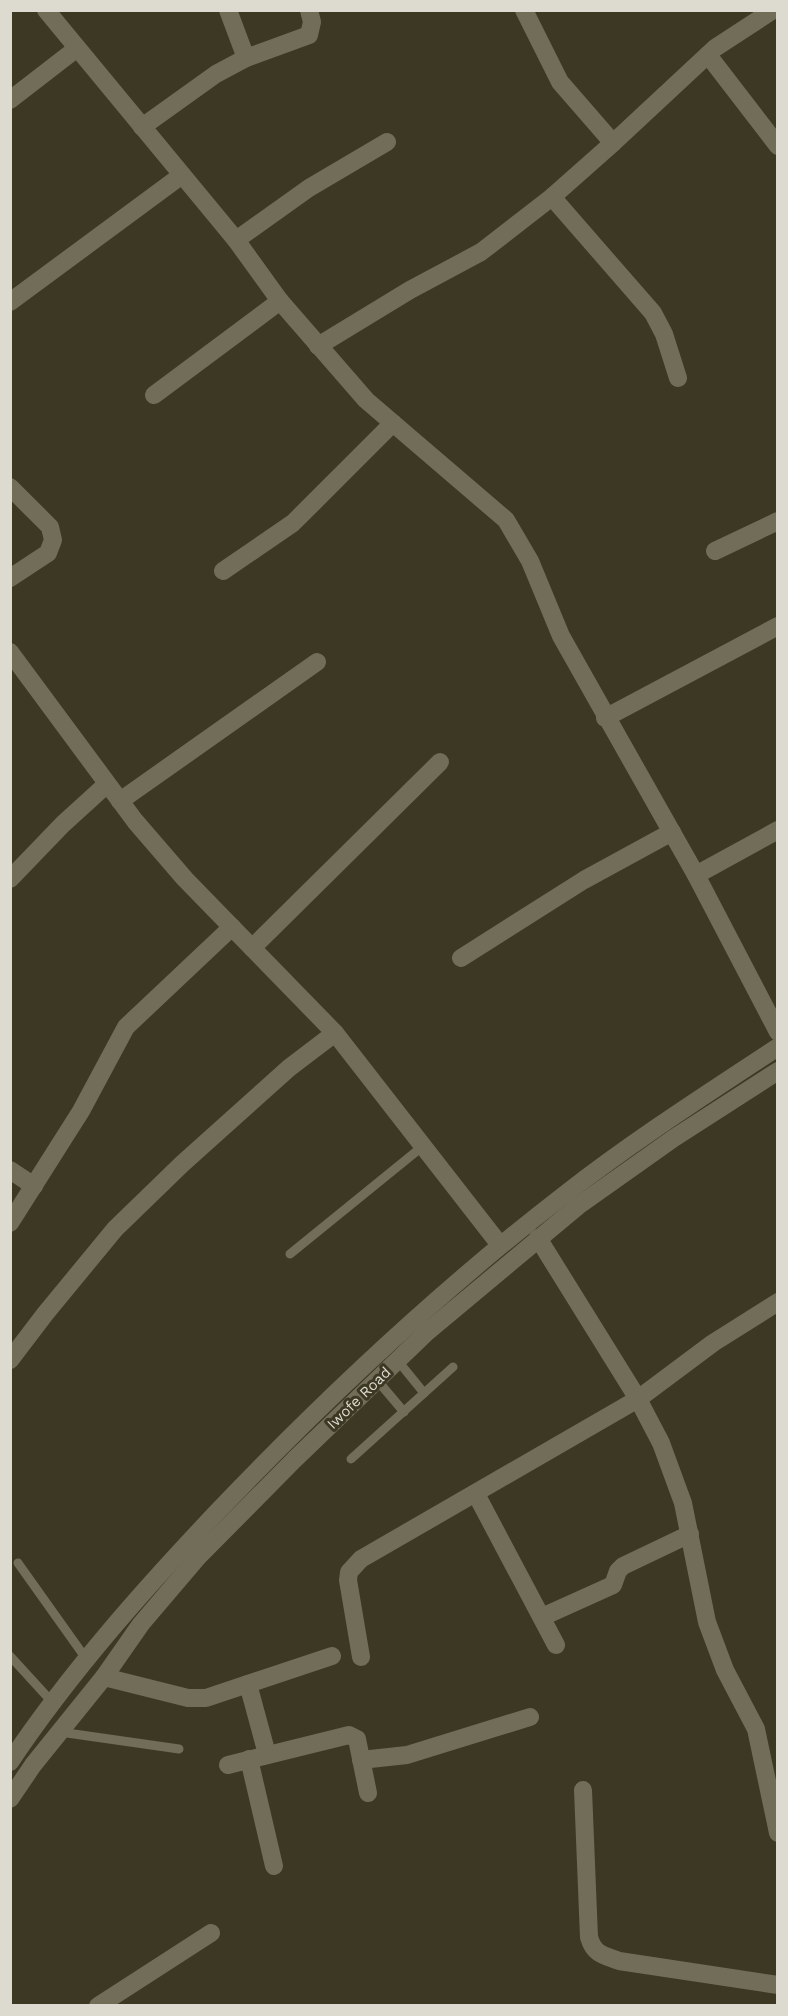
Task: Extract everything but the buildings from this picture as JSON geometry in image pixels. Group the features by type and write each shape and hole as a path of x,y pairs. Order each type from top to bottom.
{"street":[{"path":"46,10 236,240 280,301 366,400 506,520 530,561 561,636 605,718 696,875 777,1032"},
{"path":"228,10 246,58"},
{"path":"141,127 216,74 246,58 309,34 312,22 309,10"},
{"path":"524,10 560,82 613,143"},
{"path":"318,346 481,252 552,197 708,55 773,10"},
{"path":"10,100 76,49"},
{"path":"708,55 777,146"},
{"path":"236,240 309,188 387,142"},
{"path":"10,302 182,175"},
{"path":"552,197 653,313 664,334 678,378"},
{"path":"154,395 280,301"},
{"path":"223,571 293,523 393,423"},
{"path":"10,487 50,526 53,540 48,553 10,578"},
{"path":"715,551 777,521"},
{"path":"605,718 777,626"},
{"path":"10,652 135,821 185,879 335,1034 500,1245"},
{"path":"120,801 317,662"},
{"path":"252,948 440,762"},
{"path":"10,879 63,824 107,784"},
{"path":"696,875 777,830"},
{"path":"461,958 584,880 672,832"},
{"path":"10,1223 81,1111 126,1027 232,927"},
{"path":"10,1360 115,1229 182,1164 280,1076 335,1034"},
{"name":"Iwofe Road","path":"12,1755 87,1660 187,1544 281,1445 415,1317 567,1192 663,1123 777,1047"},
{"name":"Iwofe Road","path":"10,1799 33,1766 104,1677 141,1624 198,1557 295,1459 427,1332 578,1206 674,1138 777,1071"},
{"path":"10,1170 34,1186"},
{"path":"538,1238 638,1399 661,1443 683,1503 706,1622 725,1670 756,1729 777,1833"},
{"path":"361,1657 349,1593 349,1572 361,1559 638,1399 713,1343 777,1302"},
{"path":"476,1494 556,1645"},
{"path":"542,1617 613,1585 618,1571 623,1566 690,1534"},
{"path":"104,1677 188,1698 206,1698 332,1656"},
{"path":"248,1684 274,1866"},
{"path":"361,1760 407,1755 530,1717"},
{"path":"228,1765 349,1734 357,1740 368,1793"},
{"path":"583,1790 589,1937 597,1953 619,1961 777,1985"},
{"path":"98,2006 211,1933"}],"lane":[{"path":"290,1254 423,1146"},
{"path":"398,1361 424,1393"},
{"path":"351,1459 453,1367"},
{"path":"377,1380 404,1412"},
{"path":"18,1563 87,1660"},
{"path":"10,1656 53,1703"},
{"path":"60,1732 179,1749"}]}
